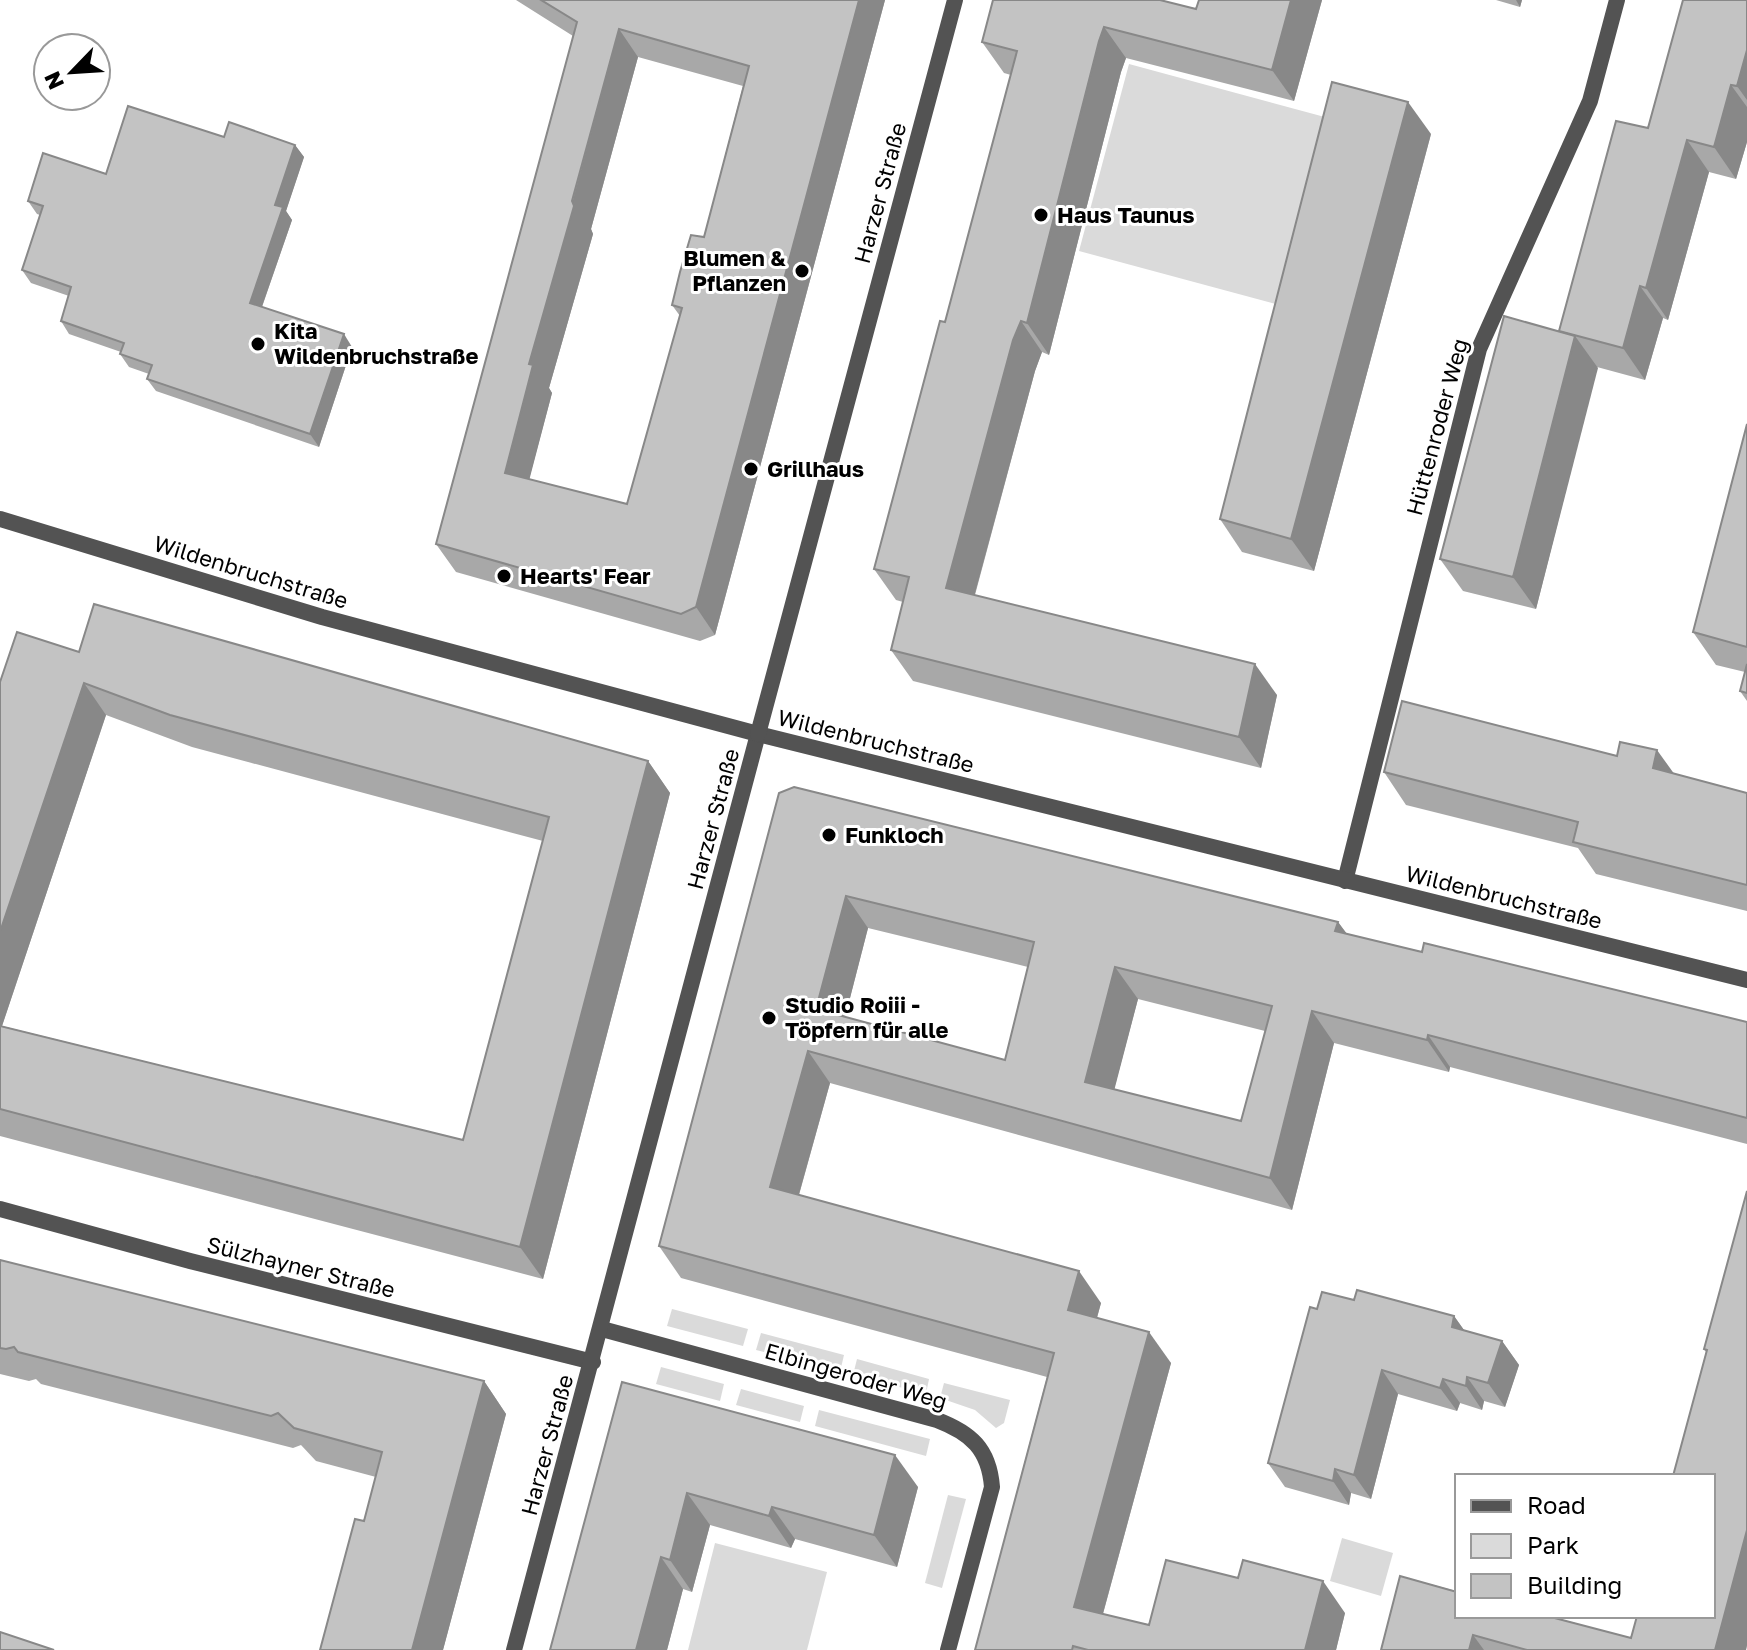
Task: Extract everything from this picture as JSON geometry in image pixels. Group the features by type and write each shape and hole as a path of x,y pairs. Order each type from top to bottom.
{"street":[{"name":"Harzer Straße","path":"514,1650 955,0"},
{"name":"Hüttenroder Weg","path":"1345,881 1479,349 1590,101 1617,0"},
{"name":"Wildenbruchstraße","path":"0,519 322,617 758,734 1747,980"},
{"name":"Sülzhayner Straße","path":"0,1209 176,1258 593,1362"},
{"name":"Elbingeroder Weg","path":"602,1329 928,1417 960,1429 981,1445 991,1467 992,1487 948,1650"}],"green space":[{"path":"1129,64 1347,123 1298,310 1079,251"},
{"path":"672,1309 748,1329 743,1346 667,1326"},
{"path":"761,1333 844,1355 840,1372 756,1350"},
{"path":"857,1359 929,1379 926,1394 853,1375"},
{"path":"661,1367 724,1384 720,1401 656,1384"},
{"path":"944,1383 1010,1400 1004,1423 996,1428 975,1410 940,1398"},
{"path":"741,1389 804,1406 800,1422 736,1405"},
{"path":"819,1410 930,1439 926,1456 815,1426"},
{"path":"948,1495 966,1499 942,1588 925,1583"},
{"path":"1342,1538 1393,1553 1381,1596 1330,1581"},
{"path":"715,1543 827,1572 807,1650 688,1650"}],"building":[{"path":"541,0 859,0 696,607 681,614 436,544 577,22","holes":["619,29 749,66 704,237 691,235 680,272 672,305 682,308 627,504 505,473 533,365 529,364 574,206 572,201"]},
{"path":"993,0 1160,0 1196,9 1199,0 1291,0 1272,70 1104,27 1027,323 1021,321 1013,340 946,588 1255,664 1239,737 891,650 909,577 874,569 940,321 945,322 1017,51 982,42"},
{"path":"1683,0 1747,0 1747,50 1737,86 1731,85 1714,147 1687,140 1646,288 1640,286 1623,348 1559,331 1616,121 1648,128"},
{"path":"1332,82 1408,102 1291,539 1220,519"},
{"path":"128,106 224,137 229,122 295,145 275,205 283,207 250,303 344,334 310,434 147,379 152,365 120,354 124,343 61,321 71,287 22,270 43,206 28,201 43,153 106,174"},
{"path":"1504,316 1575,336 1513,577 1440,559"},
{"path":"1747,424 1747,647 1693,632"},
{"path":"94,604 648,761 520,1247 0,1109 0,1026 463,1140 549,817 170,715 84,683 0,932 0,682 17,632 79,652"},
{"path":"1747,664 1747,693 1740,691"},
{"path":"1402,701 1617,756 1620,742 1657,750 1653,768 1747,793 1747,885 1573,842 1578,822 1384,772"},
{"path":"794,787 1338,922 1335,931 1422,952 1424,943 1747,1022 1747,1118 1428,1035 1427,1040 1312,1011 1270,1178 808,1051 770,1187 1079,1271 1068,1310 1149,1332 1074,1607 1149,1625 1166,1560 1238,1578 1243,1560 1323,1581 1305,1650 1088,1650 1073,1646 1072,1650 975,1650 1054,1353 659,1246 779,793","holes":["846,896 1034,942 1005,1060 816,1009","1115,967 1272,1006 1241,1121 1085,1082"]},
{"path":"1747,1191 1747,1530 1715,1650 1527,1650 1473,1635 1469,1650 1381,1650 1400,1576 1455,1591 1455,1618 1555,1618 1631,1638 1636,1618 1715,1618 1715,1474 1674,1474 1707,1350 1704,1349"},
{"path":"0,1260 484,1381 412,1650 320,1650 355,1519 364,1521 382,1452 294,1428 278,1413 271,1416 18,1352 14,1347 0,1348"},
{"path":"1357,1290 1454,1316 1452,1327 1502,1341 1488,1383 1467,1377 1466,1386 1443,1379 1440,1388 1382,1370 1354,1475 1335,1469 1333,1481 1268,1463 1310,1307 1317,1309 1322,1292 1354,1300"},
{"path":"622,1382 895,1455 874,1535 772,1507 769,1516 687,1493 670,1560 661,1557 636,1650 550,1650"},
{"path":"0,1632 54,1650 0,1650"}],"place":[{"name":"Haus Taunus","path":"1041,215"},
{"name":"Blumen & Pflanzen","path":"802,271"},
{"name":"Kita Wildenbruchstraße","path":"258,344"},
{"name":"Grillhaus","path":"751,469"},
{"name":"Hearts' Fear","path":"504,576"},
{"name":"Funkloch","path":"829,835"},
{"name":"Studio Roiii - Töpfern für alle","path":"769,1018"}]}
